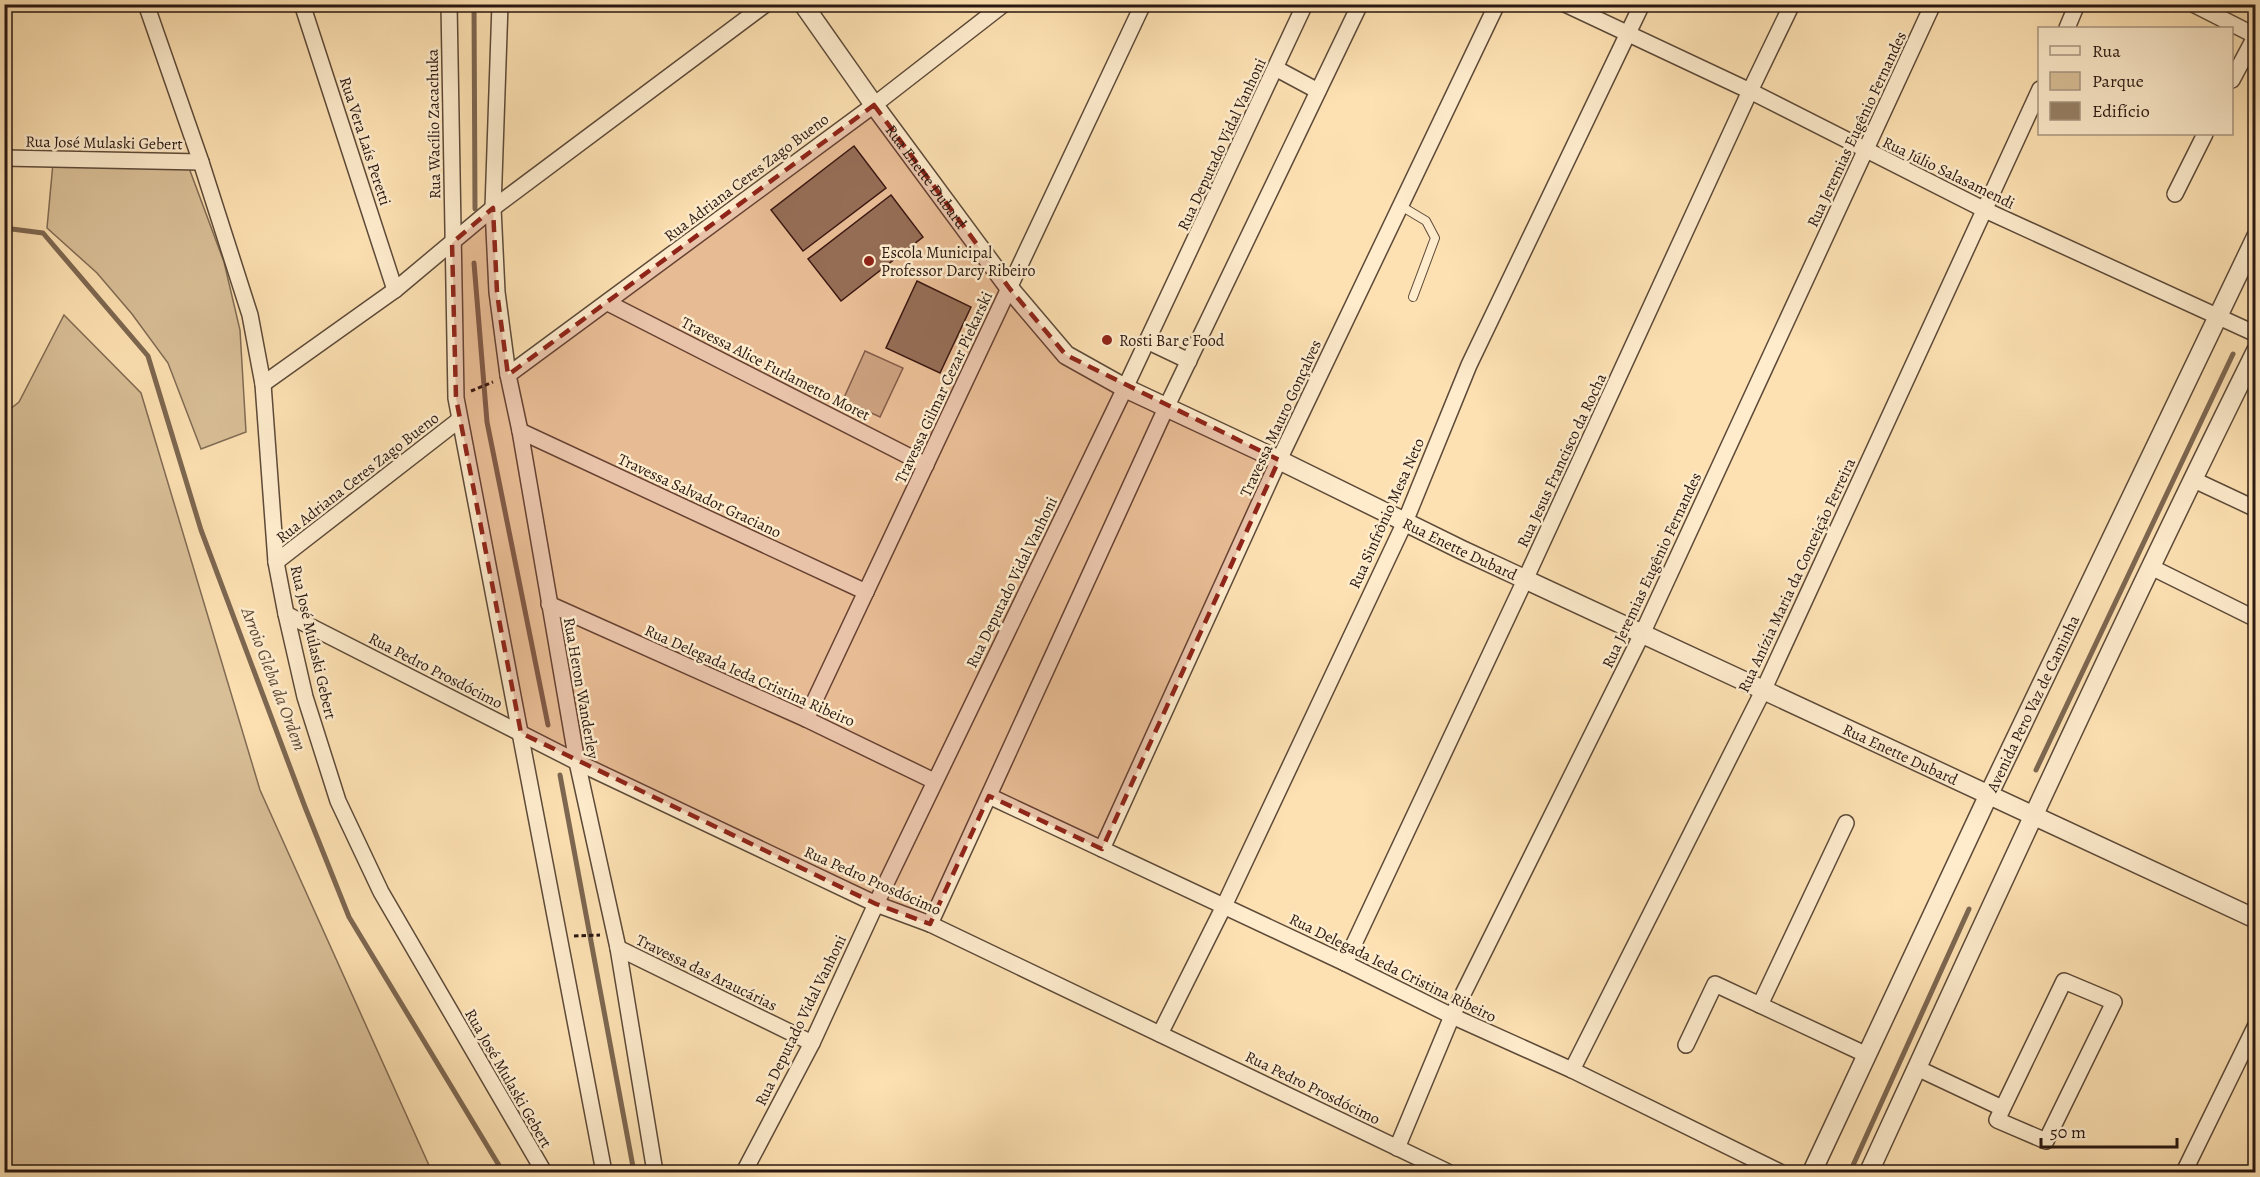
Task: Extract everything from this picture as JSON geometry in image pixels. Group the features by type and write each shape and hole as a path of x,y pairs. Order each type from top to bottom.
{"street":[{"path":"146,4 201,162"},
{"name":"Rua Vera Laís Peretti","path":"302,4 395,290"},
{"name":"Rua Wacílio Zacachuka","path":"449,4 452,243"},
{"path":"493,208 500,4"},
{"path":"263,384 395,290 493,208 766,4"},
{"name":"Rua Enette Dubard","path":"803,4 874,105 1010,289 1066,356 1125,388 1525,580 2256,919"},
{"name":"Rua Adriana Ceres Zago Bueno","path":"502,378 608,303 874,105 1004,4"},
{"name":"Travessa Gilmar Cezar Piekarski","path":"806,719 1143,4"},
{"name":"Rua Deputado Vidal Vanhoni","path":"744,1173 812,1043 934,781 1277,69 1305,4"},
{"path":"930,924 1166,408 1360,4"},
{"name":"Travessa Mauro Gonçalves","path":"1102,849 1279,460 1497,4"},
{"name":"Rua Júlio Salasamendi","path":"1565,4 1750,91 1866,152 1985,210 2256,334"},
{"name":"Rua Sinfrônio Mesa Neto","path":"1160,1034 1224,906 1405,522 1469,365 1642,4"},
{"name":"Rua Jesus Francisco da Rocha","path":"1345,963 1792,4"},
{"name":"Rua Jeremias Eugênio Fernandes","path":"1397,1148 1452,1016 1642,634 1933,4"},
{"path":"2067,27 2077,4"},
{"path":"2193,4 2255,35 2233,78"},
{"path":"1277,69 1318,91"},
{"name":"Rua Anízia Maria da Conceição Ferreira","path":"1572,1070 1763,691 2038,93"},
{"path":"2175,194 2204,135"},
{"name":"Rua José Mulaski Gebert","path":"4,158 201,162 250,315 263,384 276,562 305,697 338,801 381,892 544,1173"},
{"name":"Rua Heron Wanderley","path":"493,208 502,378 520,431 577,762 618,948 655,1173"},
{"name":"Avenida Pero Vaz de Caminha","path":"1812,1173 1989,794 2256,237"},
{"path":"452,243 456,398 459,420 604,1173"},
{"name":"Travessa Alice Furlametto Moret","path":"608,303 926,465"},
{"path":"1147,341 1189,361"},
{"path":"1869,1173 2032,816 2192,479 2256,351"},
{"name":"Rua Adriana Ceres Zago Bueno","path":"276,562 459,420"},
{"name":"Travessa Salvador Graciano","path":"520,431 866,592"},
{"path":"2192,479 2256,509"},
{"path":"2151,567 2256,619"},
{"name":"Rua Delegada Ieda Cristina Ribeiro","path":"549,604 806,719 934,781"},
{"name":"Rua Pedro Prosdócimo","path":"286,614 577,762 876,904 930,924 1448,1173"},
{"name":"Rua Delegada Ieda Cristina Ribeiro","path":"989,796 1345,963 1452,1016 1572,1070 1780,1173"},
{"path":"1760,1005 1846,823"},
{"name":"Travessa das Araucárias","path":"618,948 812,1043"},
{"path":"2064,981 2114,1002 2046,1141 1997,1120 2002,1108 2064,981"},
{"path":"1686,1045 1715,984 1867,1055"},
{"path":"2184,1173 2256,1025"},
{"path":"1917,1068 2002,1108"}],"lane":[{"path":"1401,206 1426,221 1435,238 1413,297"}],"path":[{"path":"466,393 502,378"},
{"path":"571,936 607,935"}],"highlighted area":[{"path":"874,105 1010,289 1066,355 1279,460 1102,849 989,796 930,924 876,904 521,733 456,398 452,243 493,208 497,292 508,375"}],"green space":[{"path":"53,163 189,168 224,262 240,330 246,432 201,449 168,363 132,314 97,273 47,228"},
{"path":"64,315 141,393 260,790 432,1172 5,1172 5,413 19,402"},
{"path":"865,351 903,368 880,417 843,400"}],"building":[{"path":"854,146 886,188 803,251 771,210"},
{"path":"891,195 923,237 841,301 808,259"},
{"path":"917,281 971,307 940,373 886,348"}],"waterway":[{"path":"474,4 475,209"},
{"name":"Arroio Gleba da Ordem","path":"4,228 43,233 148,356 201,530 305,807 349,917 503,1172"},
{"path":"474,263 487,422 548,725"},
{"path":"2252,316 2256,309"},
{"path":"2036,770 2233,354"},
{"path":"560,775 634,1172"},
{"path":"1850,1172 1969,909"}],"place":[{"name":"Escola Municipal Professor Darcy Ribeiro","path":"869,261"},
{"name":"Rosti Bar e Food","path":"1107,340"}]}
